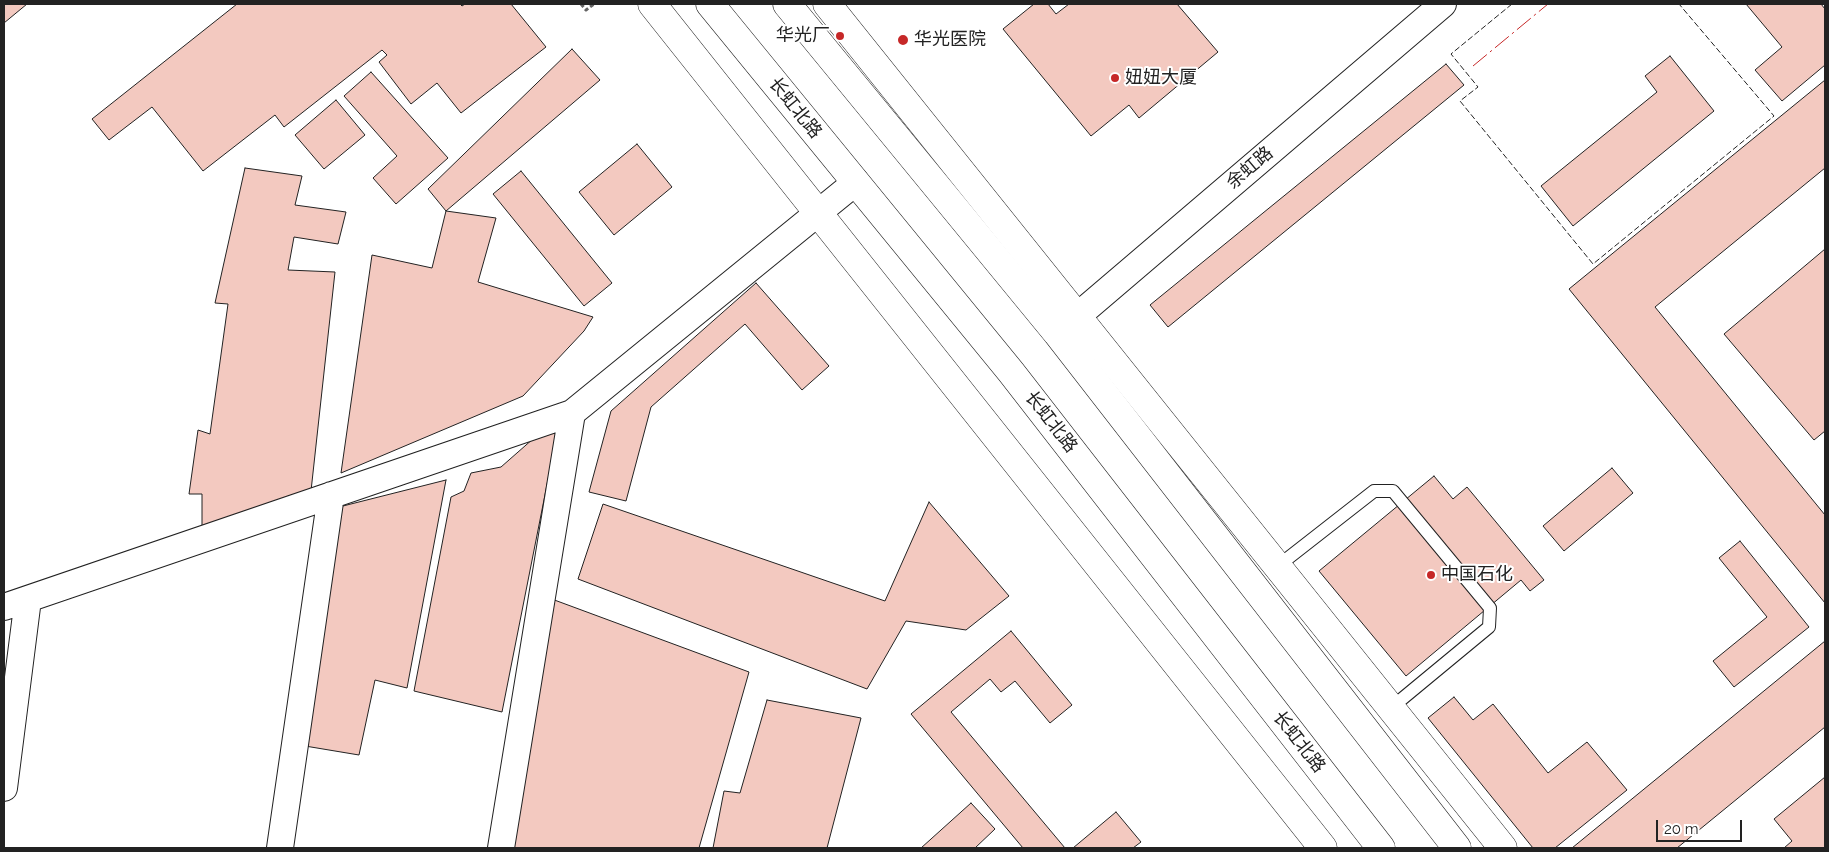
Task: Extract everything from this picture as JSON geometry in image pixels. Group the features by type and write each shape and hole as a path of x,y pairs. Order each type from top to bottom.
{"main road":[{"path":"652,4 1323,848"},
{"name":"长虹北路","path":"710,4 1012,372 1375,846"},
{"path":"787,4 1057,334 1457,848"},
{"path":"827,4 1503,848"}],"street":[{"name":"余虹路","path":"1057,334 1443,4"},
{"path":"4,788 16,603 572,413 856,182"},
{"path":"501,848 572,413"},
{"path":"280,848 331,495"}],"lane":[{"path":"1278,566 1374,491 1393,491 1490,608 1489,627 1392,708"}],"path":[{"path":"581,4 586,10 594,4"}],"building":[{"path":"4,4 27,4 4,23"},
{"path":"237,4 460,4 462,6 465,4 511,4 546,47 461,113 437,83 411,104 379,62 387,55 382,50 284,127 275,115 203,171 152,107 109,140 92,119"},
{"name":"妞妞大厦","path":"1034,4 1048,4 1056,14 1069,4 1177,4 1218,52 1139,118 1129,105 1091,136 1003,29"},
{"path":"1746,4 1821,4 1825,9 1825,65 1782,101 1755,70 1782,47"},
{"path":"572,49 600,80 446,211 428,189"},
{"path":"1670,56 1714,111 1573,226 1541,186 1657,92 1645,76"},
{"path":"1446,64 1464,85 1168,327 1150,305"},
{"path":"371,72 448,158 396,204 373,178 397,156 344,96"},
{"path":"1825,80 1825,168 1655,307 1825,515 1825,603 1569,289"},
{"path":"336,100 365,135 324,169 295,135"},
{"path":"637,144 672,187 614,235 579,192"},
{"path":"245,168 302,176 295,205 346,212 338,244 294,237 288,270 335,272 311,491 202,527 202,494 189,494 198,430 210,434 228,304 215,303"},
{"path":"521,171 612,283 584,306 493,194"},
{"path":"446,211 496,218 478,282 593,317 584,331 523,396 341,473 372,255 432,268"},
{"path":"1825,249 1825,431 1814,440 1724,334"},
{"path":"756,283 829,366 802,390 745,324 651,407 626,501 589,492 611,411"},
{"path":"542,431 557,434 502,712 414,691 451,497 464,491 471,473 501,467"},
{"path":"1612,468 1633,493 1564,551 1543,526"},
{"name":"中国石化","path":"1434,476 1453,499 1467,487 1544,580 1530,591 1521,580 1406,676 1319,571"},
{"path":"446,480 407,688 375,680 359,755 305,746 339,507"},
{"path":"929,502 1009,596 966,630 906,621 867,689 578,579 603,504 885,601"},
{"path":"1740,541 1809,627 1734,687 1713,661 1767,617 1719,558"},
{"path":"549,598 749,672 699,848 506,848"},
{"path":"1011,631 1072,705 1050,723 1015,681 1001,692 990,679 951,712 1065,848 1023,848 911,714"},
{"path":"1825,641 1825,727 1677,848 1572,848"},
{"path":"1454,697 1473,720 1493,704 1548,773 1587,742 1627,790 1555,848 1533,848 1428,718"},
{"path":"767,700 861,718 827,848 713,848 724,791 740,793"},
{"path":"1825,777 1825,848 1784,848 1792,841 1774,819"},
{"path":"971,803 995,829 975,848 921,848"},
{"path":"1116,812 1141,842 1133,848 1073,848"}],"fence":[{"path":"1512,4 1451,54 1478,87 1460,101 1593,264 1774,116 1679,4"}],"power":[{"path":"1473,66 1548,4"}],"place":[{"name":"华光厂","path":"840,36"},
{"name":"华光医院","path":"903,40"},
{"name":"妞妞大厦","path":"1115,78"},
{"name":"中国石化","path":"1431,575"}]}
